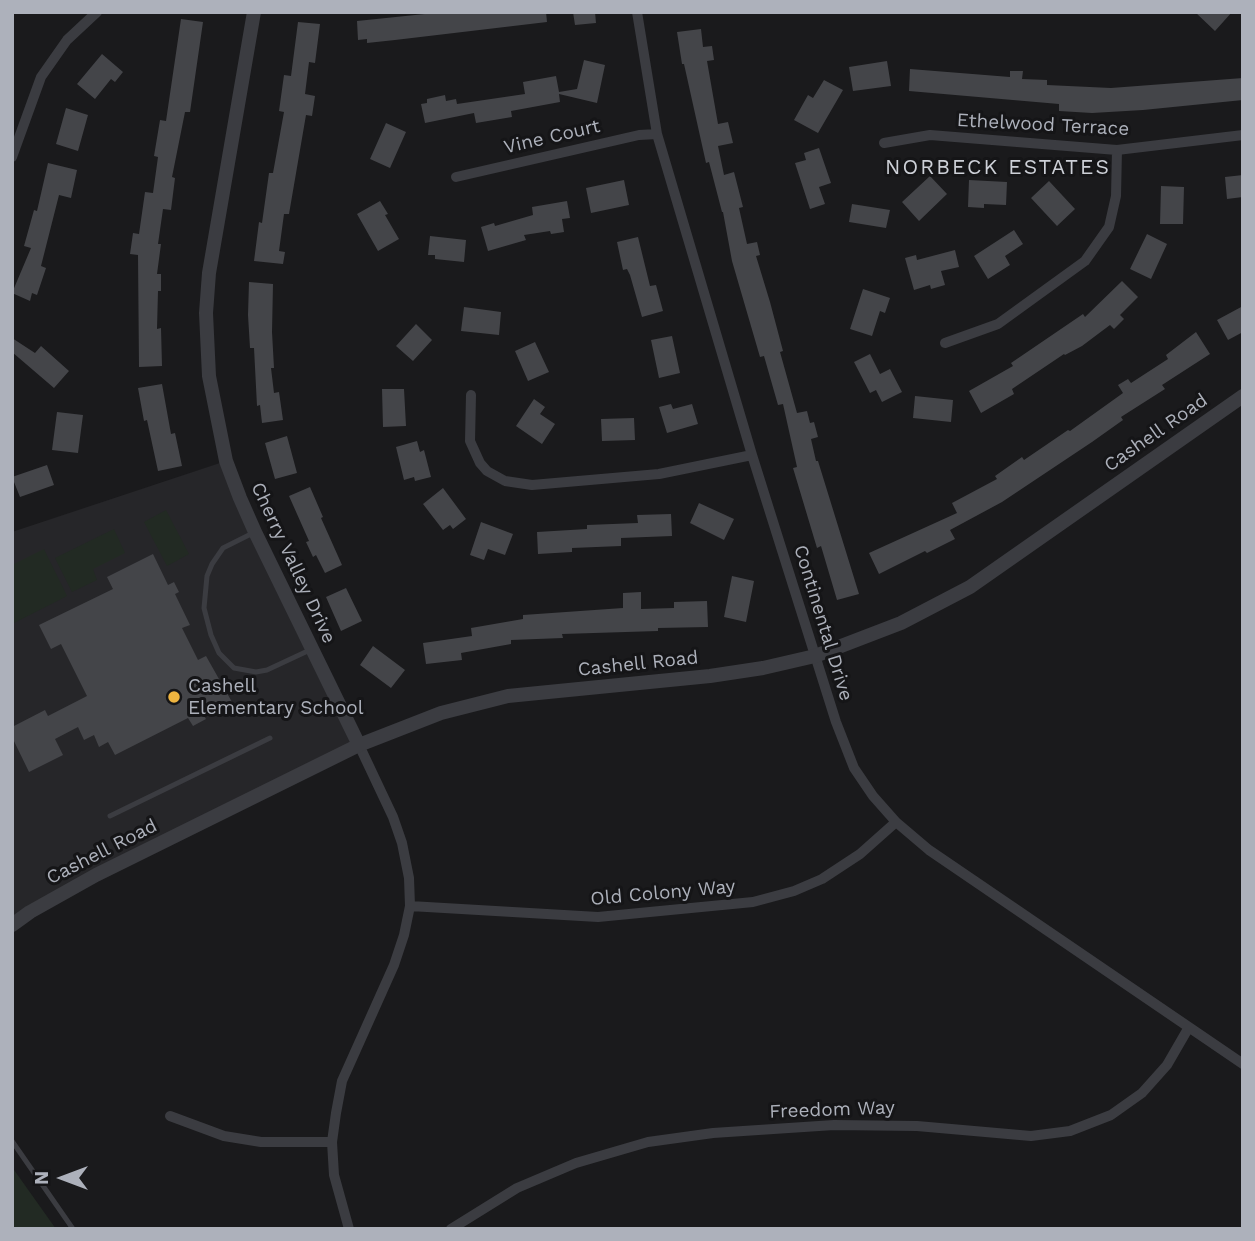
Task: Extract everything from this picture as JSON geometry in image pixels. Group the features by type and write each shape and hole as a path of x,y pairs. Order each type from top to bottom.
{"street":[{"path":"12,157 41,77 67,40 97,12"},
{"name":"Cherry Valley Drive","path":"254,12 209,273 206,313 209,376 226,461 255,532 393,817 410,878 410,906 394,965 342,1081 332,1142 334,1175 349,1229"},
{"name":"Continental Drive","path":"638,12 657,134 752,455 836,722 854,768 873,796 896,822 972,881 1243,1064"},
{"name":"Vine Court","path":"456,177 639,135 657,134"},
{"name":"Ethelwood Terrace","path":"884,143 930,135 1116,150 1243,135"},
{"path":"945,343 998,324 1085,261 1109,227 1116,196 1116,150"},
{"path":"471,396 470,442 480,463 505,481 532,485 659,474 752,455"},
{"name":"Cashell Road","path":"12,925 96,875 359,745 441,713 508,696 764,668 815,656 901,623 970,587 1243,396"},
{"name":"Old Colony Way","path":"410,906 598,917 753,902 794,891 822,879 860,854 896,822"},
{"name":"Freedom Way","path":"451,1229 517,1188 564,1168 648,1142 713,1133 834,1125 916,1126 1031,1136 1070,1131 1111,1115 1142,1093 1167,1065 1189,1027"},
{"path":"170,1116 224,1136 261,1142 332,1142"}],"lane":[{"path":"255,532 223,548 207,576 204,608 215,644 234,668 256,672 267,670 312,649"},
{"path":"110,816 270,738"},
{"path":"12,1140 74,1229"}],"shaded area":[{"name":"Cashell Elementary School","path":"226,461 359,745 12,925 12,532"},
{"path":"166,510 189,554 167,566 144,522"},
{"path":"114,529 125,553 93,569 97,580 72,592 55,558"},
{"path":"44,549 67,596 12,624 12,565"},
{"path":"12,1167 56,1229 12,1229"}],"building":[{"path":"444,12 546,12 547,22 367,43 367,39 358,40 357,21"},
{"path":"573,12 595,12 596,23 575,25"},
{"path":"1195,12 1232,12 1215,31"},
{"path":"181,19 203,22 190,112 185,112 172,177 175,178 171,210 163,209 158,244 161,244 157,274 161,274 161,291 158,291 157,329 161,328 162,366 139,367 138,255 130,254 133,233 139,234 145,192 153,193 158,157 154,156 160,120 166,121"},
{"path":"298,22 320,24 315,63 309,62 305,94 315,96 312,116 306,115 289,214 284,214 279,251 285,252 283,264 254,261 259,222 262,223 269,173 273,173 284,112 279,111 284,75 291,76"},
{"path":"701,29 703,47 712,46 714,60 707,61 718,124 728,122 733,143 718,146 724,175 734,172 743,207 739,208 747,244 757,242 760,255 756,256 783,351 780,352 797,413 807,411 810,423 814,422 818,437 811,439 816,461 859,594 837,600 821,546 817,548 793,468 797,467 783,404 778,405 764,356 760,357 732,261 723,212 709,162 706,163 682,64 677,32"},
{"path":"102,54 123,72 115,82 111,79 95,99 77,84"},
{"path":"584,60 605,65 597,103 559,94 560,102 511,111 512,117 476,123 474,113 425,123 421,104 427,103 427,99 445,95 446,101 456,99 457,104 525,94 523,82 556,76 559,92 577,89"},
{"path":"887,61 891,86 853,91 849,67"},
{"path":"910,69 1010,77 1010,71 1023,71 1022,79 1047,80 1047,85 1111,88 1243,78 1243,100 1143,110 1092,113 1059,111 1059,104 909,91"},
{"path":"824,80 843,90 818,133 794,120 808,95 813,98"},
{"path":"66,108 88,115 78,151 56,144"},
{"path":"386,123 406,132 390,168 370,159"},
{"path":"819,148 831,183 819,187 825,204 810,209 795,163 806,160 804,153"},
{"path":"48,163 77,170 71,198 59,195 41,266 46,268 37,295 32,293 30,301 12,293 31,248 24,246 34,210 37,211"},
{"path":"1243,175 1243,197 1227,199 1225,177"},
{"path":"930,176 947,194 919,221 902,202"},
{"path":"624,180 629,205 591,213 586,188"},
{"path":"969,180 1007,182 1006,205 984,204 984,208 968,207"},
{"path":"1049,181 1075,209 1057,226 1031,198"},
{"path":"1161,186 1184,187 1183,224 1160,224"},
{"path":"380,201 399,239 378,251 357,214"},
{"path":"567,201 570,218 562,219 564,232 524,235 526,240 488,251 481,227 494,223 495,226 533,215 532,207"},
{"path":"852,204 890,210 886,228 849,222"},
{"path":"1014,230 1023,244 1005,256 1010,265 988,279 974,256"},
{"path":"1147,234 1167,244 1151,279 1130,269"},
{"path":"430,236 466,240 464,262 435,259 435,255 428,255"},
{"path":"638,237 650,286 656,285 663,311 642,317 630,275 627,269 623,270 617,242"},
{"path":"955,250 959,267 941,271 945,285 931,289 930,285 914,290 905,258 916,255 917,260"},
{"path":"1122,281 1138,297 1120,315 1124,319 1114,329 1110,325 1082,346 1064,354 1012,389 1014,394 981,413 969,391 1013,366 1011,363 1083,314 1085,317"},
{"path":"249,282 273,284 274,368 271,368 274,393 279,392 283,420 262,423 260,405 257,406 254,348 250,348"},
{"path":"863,289 890,298 885,313 880,311 872,336 850,329"},
{"path":"1243,306 1243,332 1228,340 1217,320"},
{"path":"464,307 501,312 499,335 461,331"},
{"path":"416,324 432,340 413,361 396,346"},
{"path":"1196,332 1210,354 1162,385 1165,389 1002,502 950,530 955,539 879,574 869,553 957,513 952,503 997,479 995,476 1022,457 1024,460 1070,431 1123,393 1118,385 1128,379 1131,383 1168,359 1166,355"},
{"path":"672,336 680,373 659,378 651,340"},
{"path":"12,338 35,353 41,346 69,371 54,388 12,352"},
{"path":"535,342 549,372 528,381 515,351"},
{"path":"870,354 880,374 890,369 902,392 882,402 876,390 870,393 854,362"},
{"path":"162,384 171,434 175,433 182,466 158,471 138,388"},
{"path":"382,389 404,389 406,426 383,427"},
{"path":"915,396 953,400 951,422 913,418"},
{"path":"534,399 545,407 540,414 555,424 542,444 516,426"},
{"path":"671,404 673,409 692,404 698,424 667,433 659,407"},
{"path":"57,412 83,415 78,453 52,450"},
{"path":"634,418 635,440 602,441 601,419"},
{"path":"287,436 297,473 275,479 265,443"},
{"path":"417,441 420,452 424,450 431,477 415,481 414,477 404,480 396,447"},
{"path":"47,465 54,485 20,497 12,477"},
{"path":"310,487 342,565 325,573 316,555 313,557 306,542 309,541 289,496"},
{"path":"443,488 466,519 453,529 450,525 443,530 423,504"},
{"path":"699,503 734,519 724,540 690,523"},
{"path":"671,514 672,536 621,538 621,546 572,548 572,552 538,554 537,532 587,529 587,525 638,523 637,515"},
{"path":"481,522 513,534 505,555 488,549 484,560 470,555"},
{"path":"153,554 168,585 174,582 179,592 175,594 190,625 182,628 198,660 206,656 232,702 204,716 206,719 193,726 188,718 115,755 108,742 99,747 94,735 84,740 78,727 55,739 63,755 29,772 12,737 12,727 45,710 48,716 87,696 61,644 51,649 39,625 113,589 107,577"},
{"path":"732,576 754,581 746,622 724,617"},
{"path":"346,588 362,621 341,631 326,597"},
{"path":"641,592 641,609 674,608 674,602 707,601 708,627 562,634 563,638 511,640 511,644 461,653 462,660 426,664 423,643 472,636 471,628 523,619 523,615 623,608 623,593"},
{"path":"373,646 405,670 391,688 360,665"}],"place":[{"name":"Cashell Elementary School","path":"174,697"}],"district":[{"name":"NORBECK ESTATES","path":"998,168"}]}
